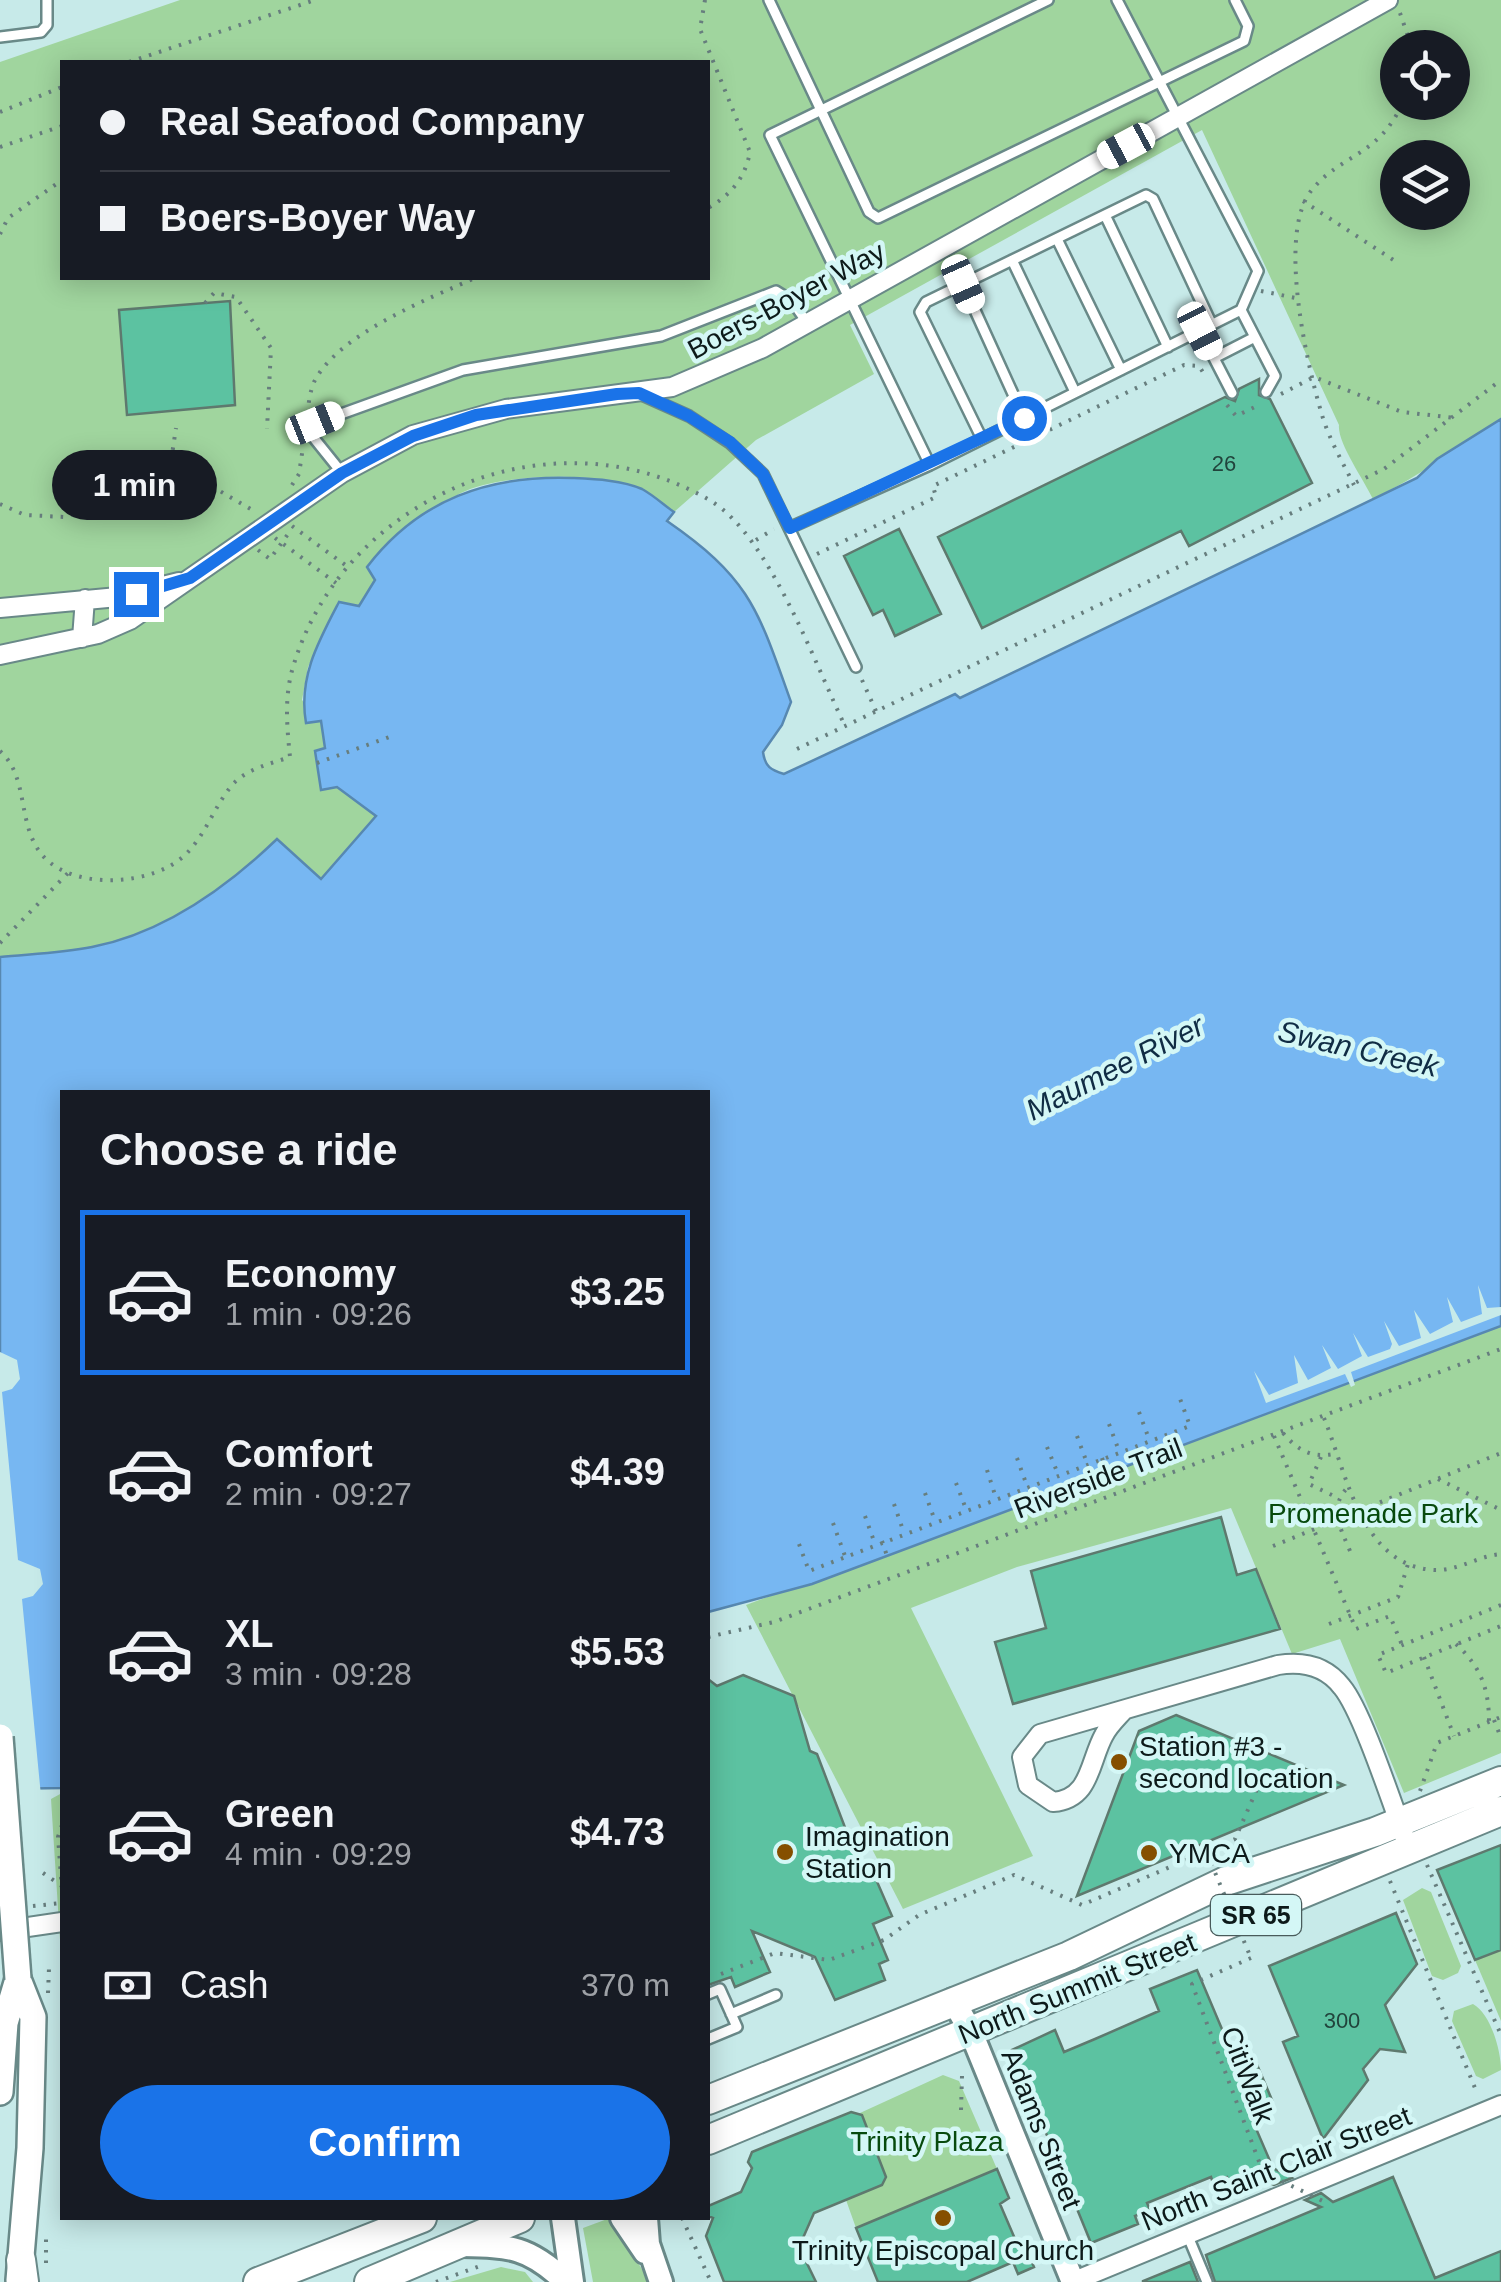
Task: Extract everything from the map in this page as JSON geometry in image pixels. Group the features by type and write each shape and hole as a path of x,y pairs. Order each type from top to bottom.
{"main road":[{"path":"0,1738 18,1979 33,2017 30,2148 21,2275"},
{"name":"North Summit Street","path":"710,2099 1059,1960 1226,1881 1296,1859 1412,1845 1501,1781"},
{"name":"North Summit Street","path":"710,2139 1501,1811"},
{"path":"1296,1859 1314,1874 1311,1892"},
{"path":"1150,1917 1150,1939 1172,1950"},
{"path":"0,2092 5,2024 18,1979"},
{"path":"258,2282 417,2220"},
{"path":"369,2282 515,2220"}],"street":[{"name":"Boers-Boyer Way","path":"0,655 82,638 130,620 264,530 274,511 444,423 506,409 639,393 701,377 808,324 1393,4"},
{"name":"Boers-Boyer Way","path":"5,604 118,597 190,578"},
{"path":"82,638 85,598"},
{"path":"1124,1710 1106,1731 1091,1774 1075,1795 1053,1802 1028,1785 1022,1757 1040,1734 1278,1665 1304,1664 1323,1670 1345,1690 1412,1845"},
{"path":"0,1931 60,1922"},
{"name":"Adams Street","path":"952,2000 971,2032 1073,2282"},
{"name":"North Saint Clair Street","path":"1073,2282 1501,2105"},
{"path":"564,2220 569,2282"},
{"path":"623,2220 658,2275"},
{"path":"646,2220 658,2275"},
{"path":"451,2245 513,2246 569,2282"}],"lane":[{"path":"0,38 41,32 47,25 47,0"},
{"path":"770,0 869,212 878,218 1244,41 1248,26 1235,0"},
{"path":"930,466 770,134 1048,0"},
{"path":"788,525 930,466 1241,310 1258,271 1118,0"},
{"path":"982,440 920,312 926,302 1146,196 1153,199 1212,325"},
{"path":"1105,216 1168,347"},
{"path":"1057,239 1120,370"},
{"path":"1012,260 1075,392"},
{"path":"963,284 1024,418"},
{"path":"342,473 306,427 463,370 661,336 776,291 792,301 808,324"},
{"path":"1241,310 1276,376 1266,392"},
{"path":"1200,331 1227,396"},
{"path":"1214,358 1255,337"},
{"path":"639,393 689,416 730,442 763,474 856,667"},
{"path":"710,1993 720,1988 737,2027 710,2039"},
{"path":"731,2014 776,1995"},
{"path":"1187,2234 1207,2282"}],"path":[{"path":"136,60 315,0"},
{"path":"705,0 700,29 750,152 733,190 710,207"},
{"path":"1393,4 1404,30"},
{"path":"0,112 60,88"},
{"path":"1354,485 1322,417 1298,298 1293,251 1303,201 1322,180 1374,144 1391,120"},
{"path":"0,147 60,127"},
{"path":"0,233 8,218 60,181"},
{"path":"1303,201 1394,261"},
{"path":"290,489 299,474 314,383 331,360 381,323 470,280"},
{"path":"1252,290 1298,298"},
{"path":"206,303 214,293 236,296 271,348 267,428"},
{"path":"805,560 936,496 933,486 1184,365 1199,366 1210,382"},
{"path":"1227,396 1236,416 1314,377 1402,412 1456,418"},
{"path":"797,749 1354,485 1384,469 1456,418 1501,380"},
{"path":"168,481 176,428"},
{"path":"0,751 12,761 32,840 45,859 69,872 106,880 143,876 183,858 206,830 233,784 252,769 290,757 286,706 293,666 348,567 398,519 456,484 516,466 592,464 650,475 712,502 755,542 846,726"},
{"path":"0,504 25,515 65,518 168,481 213,487 257,512 274,511 348,567"},
{"path":"755,542 788,525"},
{"path":"264,530 336,583"},
{"path":"856,667 876,711"},
{"path":"317,763 396,735"},
{"path":"0,943 69,872"},
{"name":"Riverside Trail","path":"710,1637 774,1622 1501,1350"},
{"path":"798,1544 809,1570 1190,1426 1180,1396"},
{"path":"1139,1412 1150,1440"},
{"path":"1324,1416 1377,1544 1408,1564 1435,1570 1456,1568 1501,1554"},
{"path":"1109,1424 1119,1451"},
{"path":"1283,1433 1303,1452 1321,1457 1338,1453"},
{"path":"1078,1436 1088,1463"},
{"path":"1274,1436 1356,1629 1390,1616 1402,1645"},
{"path":"1047,1447 1058,1474"},
{"path":"1273,1546 1501,1453"},
{"path":"1321,1457 1309,1484 1323,1487 1337,1498"},
{"path":"1017,1458 1026,1486"},
{"path":"1102,1458 1107,1473"},
{"path":"987,1470 996,1498"},
{"path":"1438,1479 1501,1510"},
{"path":"956,1482 966,1509"},
{"path":"1350,1484 1337,1498 1337,1520 1350,1552"},
{"path":"925,1493 935,1521"},
{"path":"894,1504 904,1532"},
{"path":"865,1516 875,1544"},
{"path":"832,1523 845,1556"},
{"path":"882,1541 887,1556"},
{"path":"1329,1624 1398,1596 1408,1564"},
{"path":"1501,1604 1378,1655 1386,1673 1501,1626"},
{"path":"1456,1644 1472,1659 1485,1683 1492,1721 1501,1738"},
{"path":"1424,1658 1454,1736"},
{"path":"1418,1795 1437,1742 1501,1717"},
{"path":"710,1979 776,1953 830,1960 884,1940 919,1915 1014,1875 1082,1905 1235,1838 1265,1770"},
{"path":"60,1831 60,1862"},
{"name":"CitiWalk","path":"1203,1844 1251,1958 1192,1984 1263,2172 1328,2204"},
{"path":"1412,1845 1501,2035"},
{"path":"43,1873 60,1886"},
{"path":"1390,1881 1474,2088"},
{"path":"961,2110 962,2076"},
{"path":"683,2220 711,2282"}],"green space":[{"path":"180,0 1501,0 1501,419 1373,499 1347,451 1339,425 1202,130 850,325 874,374 756,440 674,512 642,490 578,477 500,481 478,486 451,500 423,527 359,606 339,602 308,667 302,700 321,721 325,749 315,751 321,789 337,787 377,816 321,880 277,840 192,907 144,932 81,949 0,957 0,62"},
{"name":"Promenade Park","path":"1501,1326 1501,1753 1404,1793 1340,1639 1292,1654 1231,1508 1017,1567 911,1608 1033,1856 903,1909 746,1605"},
{"path":"60,1794 60,1940 51,1799"},
{"path":"1422,1888 1431,1892 1461,1966 1458,1973 1443,1980 1432,1976 1403,1900"},
{"path":"1501,1950 1501,2021 1475,1960"},
{"path":"1473,2004 1490,2024 1501,2062 1501,2070 1483,2079 1476,2076 1452,2021 1454,2011"},
{"name":"Trinity Plaza","path":"943,2075 959,2081 997,2169 856,2228 846,2200 882,2185 886,2177 860,2113"},
{"path":"611,2220 650,2282 593,2282 583,2228"},
{"path":"501,2267 525,2272 533,2282 450,2282"}],"water":[{"path":"1501,419 1501,1326 812,1584 710,1611 710,1090 60,1090 60,1788 0,1789 0,957 92,947 144,931 215,891 277,839 321,879 376,816 337,787 321,790 315,751 325,748 321,721 306,723 307,675 339,602 359,606 375,580 367,567 387,544 433,508 484,487 541,478 572,478 617,482 642,489 674,512 667,521 717,561 748,599 759,620 791,702 782,725 763,752 769,767 784,774 955,694 960,698 1417,478 1437,459"}],"pier":[{"path":"1478,1285 1487,1308 1501,1307 1501,1315 1351,1372 1355,1385 1351,1387 1345,1374 1266,1403 1254,1371 1269,1395 1298,1383 1294,1355 1308,1380 1331,1368 1322,1345 1338,1369 1362,1356 1353,1333 1368,1357 1390,1349 1392,1344 1384,1321 1399,1346 1421,1338 1414,1310 1430,1334 1453,1322 1447,1297 1461,1322 1482,1314"},
{"path":"0,1352 17,1360 20,1379 12,1389 2,1392 18,1560 40,1569 43,1584 33,1596 22,1599 41,1796 0,1794"}],"building":[{"path":"230,301 235,405 127,415 119,310"},
{"path":"1259,379 1259,395 1270,399 1312,483 1189,546 1181,531 982,628 938,537 1225,397 1235,401 1239,389"},
{"path":"899,529 941,614 895,636 883,610 873,615 844,556"},
{"path":"1221,1517 1237,1575 1256,1569 1280,1629 1013,1704 995,1642 1046,1628 1031,1571"},
{"name":"Imagination Station","path":"743,1675 794,1696 810,1751 817,1754 865,1880 875,1877 892,1916 873,1924 888,1960 879,1964 885,1980 835,2000 815,1957 752,1931 770,1972 735,1987 731,1977 710,1984 710,1681 717,1686"},
{"path":"1176,1715 1344,1785 1077,1896 1139,1731"},
{"path":"1501,1845 1501,1950 1475,1960 1437,1870"},
{"path":"1396,1913 1417,1964 1385,2005 1405,2052 1380,2049 1363,2069 1368,2080 1323,2139 1283,2042 1298,2036 1269,1966"},
{"path":"1197,1970 1238,2067 1255,2060 1272,2100 1248,2110 1273,2168 1292,2178 1274,2185 1254,2175 1231,2185 1227,2177 1213,2183 1211,2177 1147,2203 1150,2210 1135,2216 1138,2224 1091,2243 1012,2050 1055,2030 1064,2052 1095,2039 1159,2011 1150,1989"},
{"path":"851,2112 862,2115 886,2177 882,2185 814,2213 799,2247 816,2282 724,2282 706,2236 713,2218 710,2205 741,2192 752,2168 748,2162 752,2152"},
{"name":"Trinity Episcopal Church","path":"997,2169 1009,2198 1000,2204 1018,2246 1024,2243 1034,2267 1018,2274 1013,2262 967,2282 878,2282 856,2228"},
{"path":"1393,2177 1435,2278 1501,2251 1501,2282 1215,2282 1206,2255 1321,2207 1305,2200 1321,2193 1333,2202"},
{"path":"1190,2262 1198,2282 1143,2282 1143,2281"}],"place":[{"name":"Station #3 - second location","path":"1119,1762"},
{"name":"Imagination Station","path":"785,1852"},
{"name":"YMCA","path":"1149,1853"},
{"name":"Trinity Episcopal Church","path":"943,2218"}],"route":[{"path":"136,594 190,578 380,451 444,423 506,409 639,393 689,416 730,442 763,474 790,528 930,466 1024,418"}],"water label":[{"name":"Swan Creek","path":"1358,1049"},
{"name":"Maumee River","path":"1115,1068"}]}
